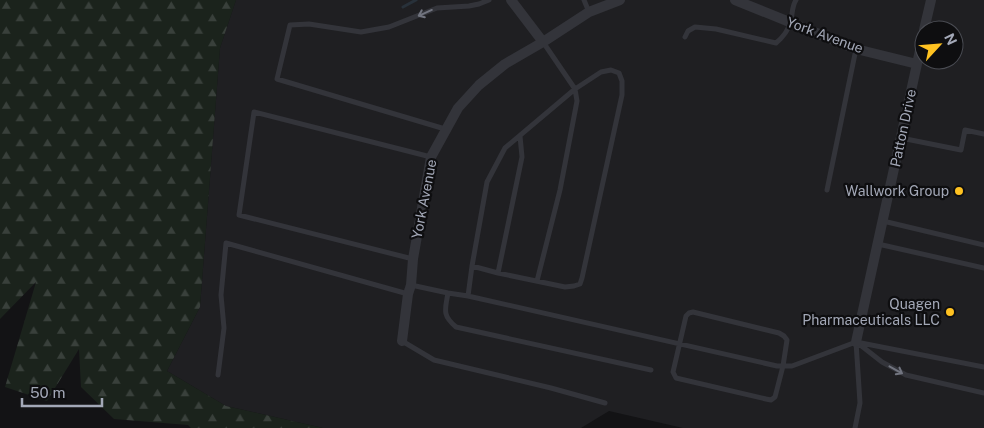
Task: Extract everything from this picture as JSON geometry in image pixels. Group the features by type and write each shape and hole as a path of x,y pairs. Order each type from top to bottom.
{"street":[{"path":"511,0 543,42"},
{"name":"York Avenue","path":"402,341 413,259 431,157 458,108 479,85 505,64 589,12 620,0"},
{"name":"York Avenue","path":"735,0 856,49 914,63"},
{"name":"Patton Drive","path":"926,20 931,0"},
{"name":"Patton Drive","path":"856,342 916,70"}],"lane":[{"path":"445,129 277,79 290,25 309,24 360,32 389,27 437,8 469,6 489,0"},
{"path":"584,0 589,12"},
{"path":"685,37 688,30 695,27 716,29 776,43 783,37 791,23 793,5 796,0"},
{"path":"537,281 560,190 577,101 575,88 543,42"},
{"path":"827,190 856,49"},
{"path":"468,296 472,266 487,182 505,148 575,88 601,72 611,70 619,74 622,81 622,95 580,284 565,287 472,266"},
{"path":"413,259 239,215 254,112 431,157"},
{"path":"901,138 961,150 965,130 984,134"},
{"path":"498,273 522,157 520,136"},
{"path":"883,221 984,245"},
{"path":"218,375 224,328 222,296 226,243 409,290 468,296 777,366 792,366 856,342 984,367"},
{"path":"878,244 984,268"},
{"path":"448,293 445,314 456,327 652,370"},
{"path":"693,312 779,333 787,340 783,366 775,397 771,400 676,378 673,372 686,316 693,312"},
{"path":"402,341 434,360 605,403"},
{"path":"856,342 882,362 906,375 984,393"},
{"path":"854,428 860,403 856,342"}],"shaded area":[{"path":"236,0 984,0 984,428 683,428 609,411 581,428 323,428 226,406 167,371 200,307 220,48"}],"green space":[{"path":"0,0 236,0 220,48 200,307 167,371 226,406 323,428 191,428 188,425 114,419 81,387 79,349 47,401 5,387 36,282 0,319"}],"waterway":[{"path":"403,7 416,0"}],"place":[{"name":"Wallwork Group","path":"959,191"},
{"name":"Quagen Pharmaceuticals LLC","path":"950,312"}]}
